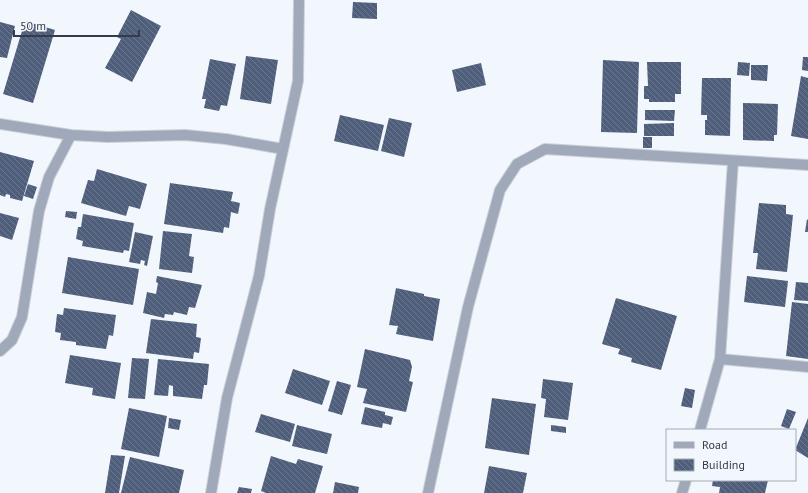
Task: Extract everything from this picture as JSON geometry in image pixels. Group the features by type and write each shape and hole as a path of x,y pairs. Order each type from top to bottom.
{"street":[{"path":"212,493 227,398 260,276 270,209 298,81 299,0"},
{"path":"0,124 71,135 108,137 185,135 226,139 283,149"},
{"path":"0,351 12,340 22,317 39,211 49,177 71,135"},
{"path":"428,493 468,307 500,190 517,164 545,149 808,165"},
{"path":"700,429 720,359 733,160"},
{"path":"720,359 808,367"},
{"path":"682,493 686,481"}],"building":[{"path":"353,2 377,3 377,19 352,18"},
{"path":"131,10 161,26 132,82 105,68 121,39 117,37"},
{"path":"25,21 55,30 33,103 3,94"},
{"path":"0,22 15,26 7,58 0,57"},
{"path":"246,56 278,60 271,104 240,99"},
{"path":"803,57 808,57 808,71 802,70"},
{"path":"210,59 236,64 227,106 221,105 219,111 204,108 206,99 202,99"},
{"path":"603,60 639,62 637,133 601,132"},
{"path":"647,62 681,62 681,94 675,94 675,102 649,102 649,99 644,99 644,86 648,86"},
{"path":"738,62 750,63 749,76 737,75"},
{"path":"481,63 486,85 457,92 452,70"},
{"path":"751,65 768,65 767,81 751,80"},
{"path":"801,76 808,78 808,139 791,136"},
{"path":"702,78 731,78 730,136 705,135 705,120 707,120 707,115 701,115"},
{"path":"743,103 778,104 777,135 774,135 774,141 743,140"},
{"path":"645,110 675,110 674,121 645,120"},
{"path":"340,115 384,125 378,151 334,141"},
{"path":"389,118 412,123 404,157 381,151"},
{"path":"674,123 674,136 644,136 644,124"},
{"path":"643,137 652,137 652,148 643,148"},
{"path":"0,152 34,161 22,201 10,198 10,195 6,194 5,197 0,195"},
{"path":"97,169 147,184 140,209 129,206 126,216 81,203 88,180 94,181"},
{"path":"170,183 233,192 231,201 240,203 238,214 231,212 229,228 224,227 223,233 164,224"},
{"path":"28,184 37,187 33,199 24,196"},
{"path":"759,203 786,205 786,214 793,215 787,272 756,269 758,253 753,253"},
{"path":"66,211 77,212 76,219 65,217"},
{"path":"0,213 19,218 12,240 0,236"},
{"path":"83,214 134,223 129,251 124,250 123,253 82,246 83,241 76,239 78,227 81,227"},
{"path":"807,219 808,232 805,232"},
{"path":"163,231 192,234 189,256 194,257 192,273 159,269"},
{"path":"135,232 153,236 147,266 144,265 145,261 141,260 140,264 129,262"},
{"path":"68,257 139,269 133,305 62,293"},
{"path":"157,276 202,285 195,308 189,307 187,315 174,312 173,315 165,314 164,318 143,313 147,292 156,294 158,283 156,282"},
{"path":"747,276 788,281 785,307 744,302"},
{"path":"796,282 808,283 808,301 794,300"},
{"path":"396,288 440,299 433,341 396,334 398,326 389,325"},
{"path":"616,298 677,316 661,370 631,362 632,358 618,354 620,349 602,344"},
{"path":"792,302 808,304 808,359 786,356"},
{"path":"64,308 116,315 113,336 109,335 106,349 76,345 76,342 60,340 61,333 55,332 57,314 63,315"},
{"path":"151,319 197,324 196,337 201,338 199,353 194,352 193,359 146,353"},
{"path":"365,349 410,360 412,367 409,381 413,382 406,412 363,403 367,389 357,387"},
{"path":"70,355 121,363 115,399 92,395 93,388 65,383"},
{"path":"132,358 149,359 145,399 128,398"},
{"path":"158,359 209,364 207,385 204,385 202,399 173,396 173,386 169,385 168,396 154,395"},
{"path":"293,369 330,381 322,405 285,393"},
{"path":"543,379 573,383 568,420 544,417 546,399 541,398"},
{"path":"337,381 351,385 342,415 328,411"},
{"path":"685,388 695,390 692,408 681,406"},
{"path":"492,398 536,404 529,455 485,448"},
{"path":"365,407 385,412 385,415 393,417 391,425 383,423 382,428 361,424"},
{"path":"129,408 167,416 159,457 121,449"},
{"path":"787,409 796,412 789,429 781,426"},
{"path":"261,414 295,424 290,442 255,432"},
{"path":"169,418 181,420 179,430 168,428"},
{"path":"808,418 808,458 796,451"},
{"path":"297,425 332,434 327,454 292,446"},
{"path":"551,425 566,427 566,433 551,431"},
{"path":"111,455 125,456 119,493 105,493"},
{"path":"271,456 296,464 298,459 323,466 315,493 266,493 261,491"},
{"path":"130,457 184,470 179,493 121,493"},
{"path":"489,466 527,473 523,493 484,493"},
{"path":"713,481 768,481 765,493 719,493 720,487 712,486"},
{"path":"335,482 359,487 358,493 333,493"},
{"path":"239,487 252,489 251,493 237,493"}]}
